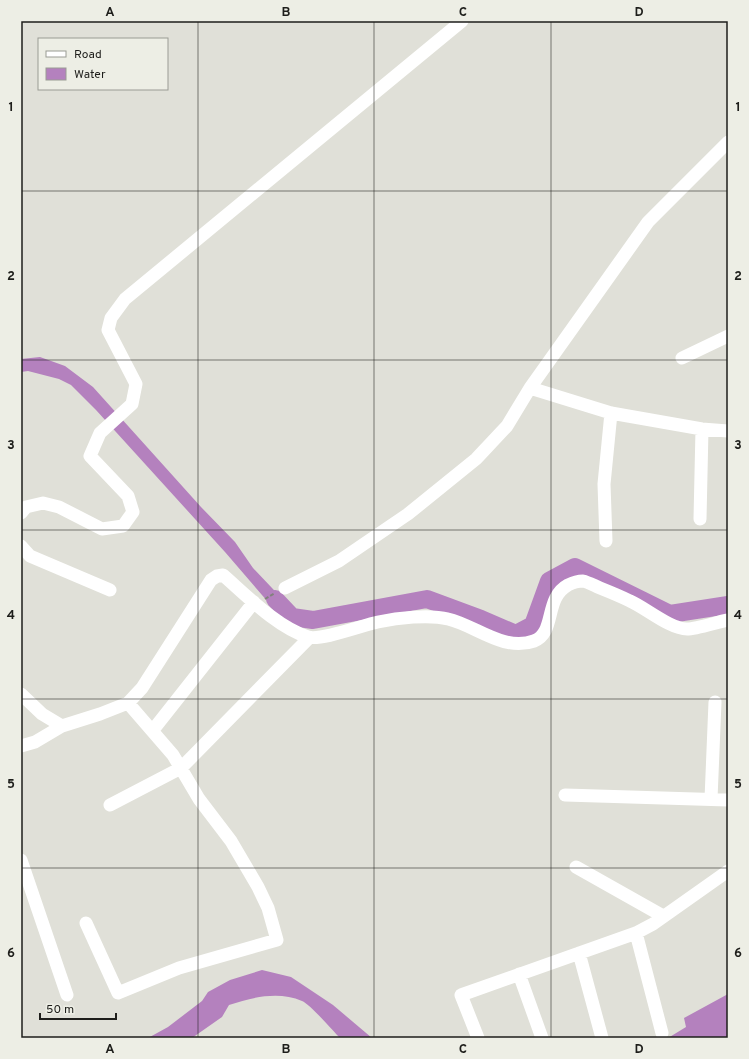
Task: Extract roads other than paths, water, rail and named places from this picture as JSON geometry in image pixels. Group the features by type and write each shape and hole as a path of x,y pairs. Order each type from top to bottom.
{"street":[{"path":"21,513 26,507 43,502 59,507 102,529 123,526 133,512 128,496 90,456 100,433 132,404 136,384 108,330 111,318 125,299 462,21"},
{"path":"281,590 339,561 408,514 476,459 507,426 530,388 648,222 728,142"},
{"path":"682,358 728,336"},
{"path":"530,388 611,413 702,429 728,431"},
{"path":"606,541 604,484 611,413"},
{"path":"700,519 702,429"},
{"path":"21,546 30,556 110,590"},
{"path":"21,746 35,742 62,726 128,703 142,688 211,580 216,576 223,575 258,601 282,625 309,638 323,637 379,622 417,617 447,618 474,628 497,640 522,643 534,641 541,636 548,625 554,598 561,588 573,582 583,581 631,601 676,627 687,629 728,620"},
{"path":"153,730 258,601"},
{"path":"110,805 181,768 309,638"},
{"path":"21,694 42,714 62,726"},
{"path":"711,799 716,702"},
{"path":"86,923 118,993 179,968 277,940 268,908 258,887 231,841 199,798 173,755 153,730 128,703"},
{"path":"565,795 728,800"},
{"path":"21,860 67,995"},
{"path":"576,867 663,916"},
{"path":"478,1038 461,995 636,933 653,924 728,871"},
{"path":"636,933 662,1033"},
{"path":"579,953 602,1038"},
{"path":"519,974 542,1038"}],"water":[{"path":"40,357 65,366 93,387 201,507 235,542 253,568 290,607 292,617 283,615 268,602 225,552 96,410 71,385 59,379 28,371 21,372 21,359"},
{"path":"262,970 291,977 333,1005 372,1038 340,1038 306,1003 284,996 266,996 229,1005 222,1017 192,1038 148,1038 168,1027 202,1001 208,992 230,980"},
{"path":"728,994 728,1038 668,1038 686,1027 684,1018"}],"waterway":[{"path":"275,599 292,617 313,620 427,599 516,634 533,625 549,581 575,567 670,614 728,605"}]}
